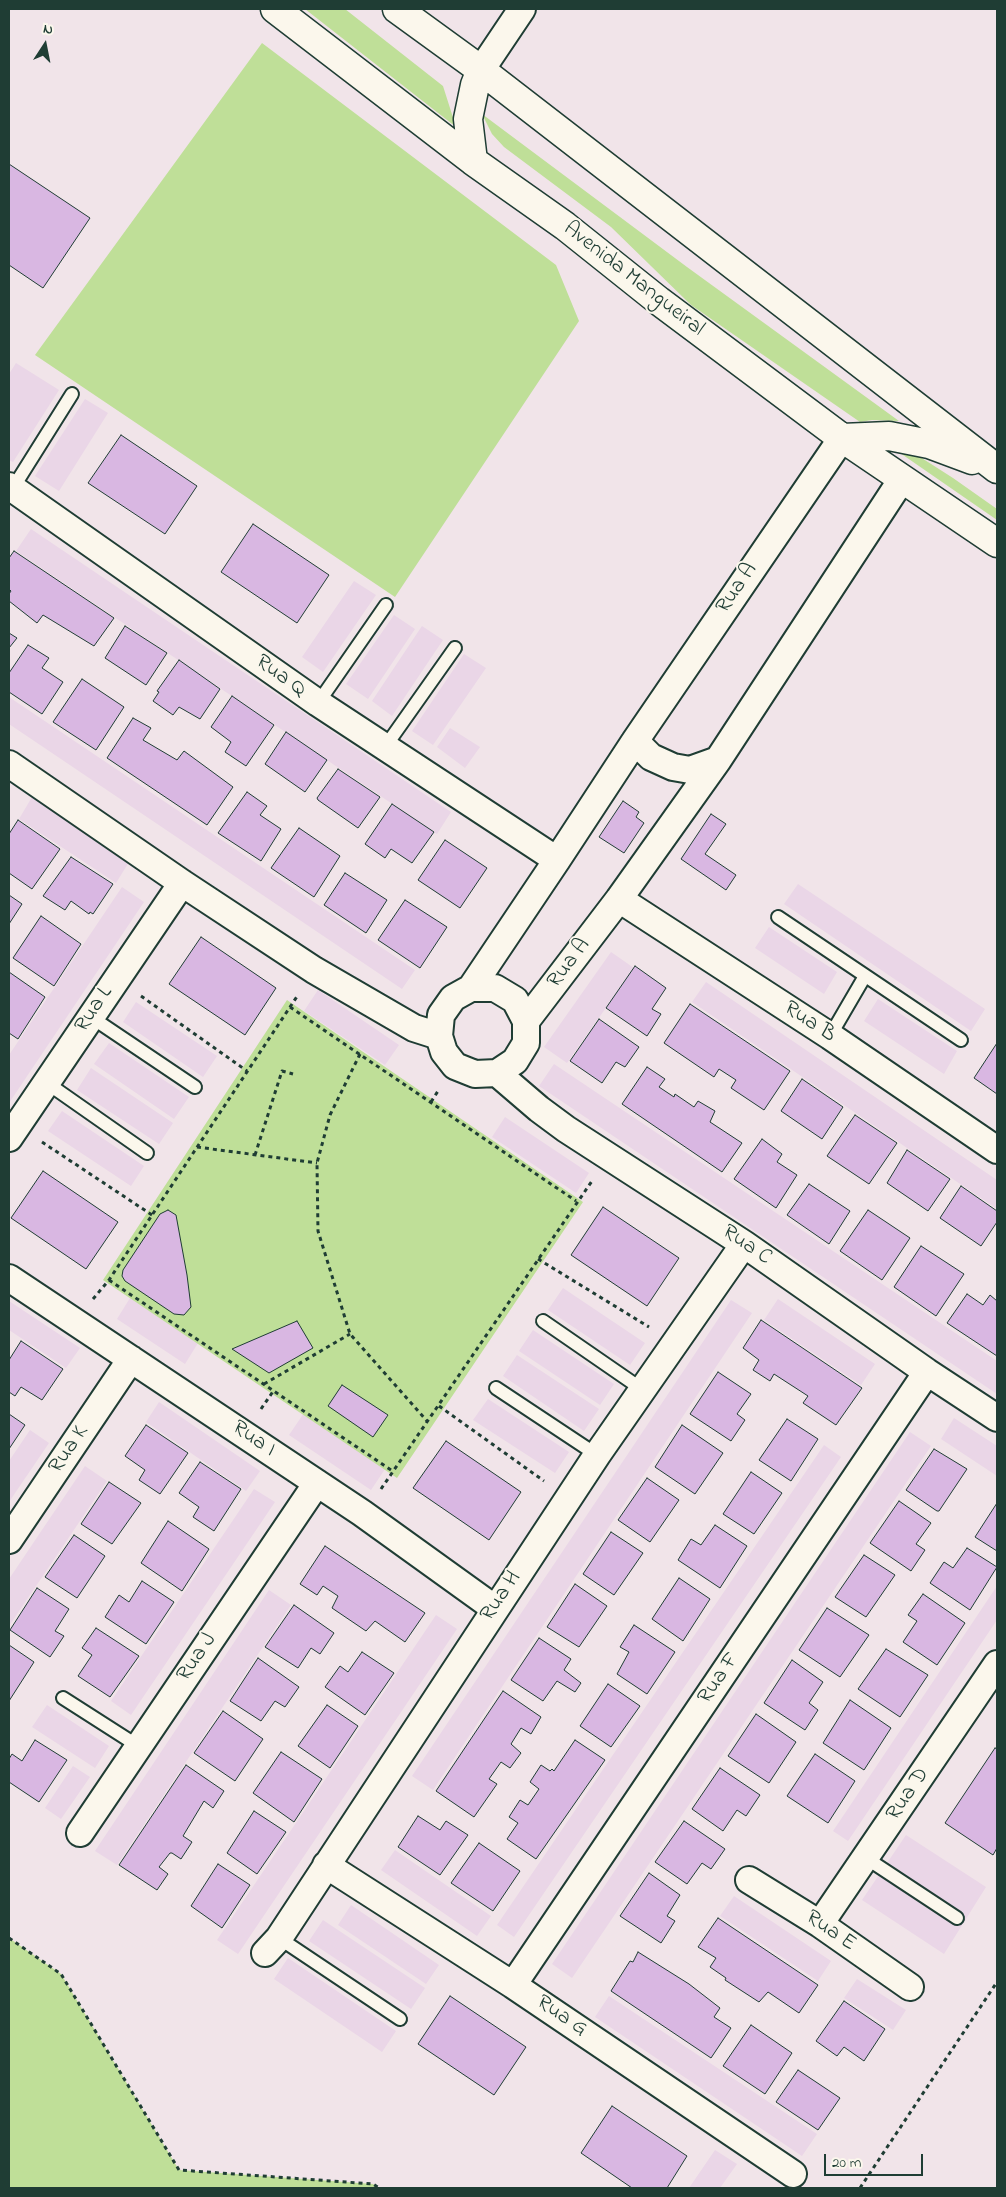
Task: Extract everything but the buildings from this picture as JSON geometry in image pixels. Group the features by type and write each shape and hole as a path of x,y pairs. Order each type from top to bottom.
{"street":[{"name":"Avenida Mangueiral","path":"274,9 473,161 565,226 659,301 842,438 997,543"},
{"path":"397,9 481,70 997,469"},
{"path":"473,161 468,119 474,85 481,70 522,9"},
{"path":"842,438 888,436 930,444 997,469"},
{"name":"Rua A","path":"439,1036 441,1015 453,998 471,988 634,741 842,438"},
{"name":"Rua A","path":"526,1021 619,899 718,760 902,479"},
{"name":"Rua Q","path":"11,487 318,704 557,860"},
{"path":"634,741 651,757 673,767 690,770 718,760"},
{"path":"9,764 182,883 314,970 414,1028 439,1036 444,1052 456,1066 475,1074 497,1073 515,1061 526,1042 526,1021 515,1000 495,988 471,988"},
{"name":"Rua L","path":"13,1131 182,883"},
{"name":"Rua B","path":"619,899 830,1036 997,1150"},
{"name":"Rua C","path":"497,1073 539,1109 744,1244 927,1372 997,1418"},
{"name":"Rua H","path":"272,1945 597,1455 744,1244"},
{"name":"Rua I","path":"9,1278 362,1513 494,1608"},
{"name":"Rua K","path":"9,1540 131,1359"},
{"name":"Rua F","path":"514,1985 927,1372"},
{"name":"Rua J","path":"80,1833 317,1483"},
{"name":"Rua D","path":"820,1924 996,1667"},
{"name":"Rua G","path":"326,1865 514,1985 793,2174"},
{"name":"Rua E","path":"749,1880 820,1924 910,1987"}],"lane":[{"path":"11,487 72,394"},
{"path":"318,704 386,605"},
{"path":"385,746 455,648"},
{"path":"778,917 962,1040"},
{"path":"830,1036 864,976"},
{"path":"91,1017 195,1087"},
{"path":"47,1083 147,1153"},
{"path":"543,1321 643,1390"},
{"path":"496,1388 597,1455"},
{"path":"63,1698 138,1746"},
{"path":"866,1858 957,1918"},
{"path":"272,1945 400,2019"}],"path":[{"path":"76,1321 109,1280 314,970"},
{"path":"116,978 247,1071"},
{"path":"290,1007 576,1201"},
{"path":"360,1054 330,1115 317,1163 318,1231 350,1334 428,1422"},
{"path":"255,1155 282,1071 293,1074"},
{"path":"13,1131 152,1215"},
{"path":"197,1148 317,1163"},
{"path":"362,1513 394,1472 576,1201 610,1157"},
{"path":"538,1259 675,1342"},
{"path":"109,1280 394,1472"},
{"path":"264,1384 350,1334"},
{"path":"439,1406 569,1499"},
{"path":"9,1938 61,1974 179,2170 373,2184 379,2188"},
{"path":"860,2188 997,1982"}],"shaded area":[{"path":"16,363 59,390 13,462 9,460 9,374"},
{"path":"85,399 108,413 59,491 35,476"},
{"path":"31,529 451,812 437,834 16,551"},
{"path":"354,581 376,595 323,672 302,657"},
{"path":"394,615 415,629 368,699 346,684"},
{"path":"422,626 443,640 392,716 372,701"},
{"path":"464,654 486,668 433,745 412,731"},
{"path":"9,697 415,970 402,989 9,724"},
{"path":"450,728 480,747 465,768 437,747"},
{"path":"32,797 129,862 116,883 19,819"},
{"path":"798,884 985,1009 971,1031 784,904"},
{"path":"122,887 144,902 9,1103 9,1055"},
{"path":"769,927 837,972 824,994 755,948"},
{"path":"611,952 634,968 567,1063 544,1047"},
{"path":"706,982 997,1180 997,1209 692,1002"},
{"path":"318,990 399,1045 385,1065 304,1011"},
{"path":"878,999 957,1051 944,1074 864,1021"},
{"path":"136,1002 217,1056 203,1077 123,1022"},
{"path":"109,1043 189,1097 174,1119 94,1064"},
{"path":"554,1064 997,1361 997,1394 539,1086"},
{"path":"91,1068 173,1123 159,1144 77,1090"},
{"path":"62,1111 144,1166 131,1186 48,1131"},
{"path":"505,1117 589,1173 576,1193 492,1137"},
{"path":"563,1288 645,1343 630,1365 548,1310"},
{"path":"130,1298 198,1343 185,1364 117,1319"},
{"path":"778,1299 875,1364 861,1385 764,1320"},
{"path":"731,1300 752,1313 433,1790 412,1776"},
{"path":"9,1301 80,1348 66,1368 9,1330"},
{"path":"533,1330 614,1384 600,1405 519,1351"},
{"path":"517,1355 599,1409 584,1431 503,1376"},
{"path":"488,1399 569,1452 555,1473 473,1420"},
{"path":"159,1402 260,1471 246,1491 146,1422"},
{"path":"304,1413 385,1469 371,1490 289,1435"},
{"path":"954,1418 997,1446 997,1476 941,1439"},
{"path":"30,1430 49,1443 9,1502 9,1461"},
{"path":"910,1432 931,1446 572,1978 552,1964"},
{"path":"824,1445 841,1457 514,1937 497,1925"},
{"path":"85,1466 107,1481 9,1626 9,1579"},
{"path":"254,1489 275,1502 131,1715 111,1701"},
{"path":"997,1586 997,1620 848,1841 833,1831"},
{"path":"269,1590 291,1605 117,1865 95,1851"},
{"path":"436,1615 457,1629 238,1954 217,1940"},
{"path":"47,1705 109,1746 95,1768 32,1727"},
{"path":"73,1766 90,1777 61,1819 45,1808"},
{"path":"906,1835 986,1887 944,1954 862,1900"},
{"path":"395,1850 491,1916 477,1936 381,1870"},
{"path":"734,1896 831,1961 818,1981 720,1916"},
{"path":"351,1905 439,1965 426,1984 338,1925"},
{"path":"323,1920 425,1988 411,2009 309,1941"},
{"path":"288,1958 396,2031 382,2052 274,1979"},
{"path":"857,1979 906,2010 893,2030 844,1998"},
{"path":"609,1996 817,2134 802,2156 595,2017"},
{"path":"715,2150 737,2164 720,2188 689,2188"}],"green space":[{"path":"305,9 345,9 443,86 456,127"},
{"path":"262,43 556,265 579,321 395,597 35,355"},
{"path":"482,114 687,267 899,421 872,420 860,422 691,305 611,227 504,147 492,134"},
{"path":"890,446 917,455 953,478 997,509 997,520"},
{"path":"287,1000 583,1202 397,1478 103,1280"},
{"path":"9,1938 61,1974 179,2170 373,2184 379,2188 9,2188"}]}
